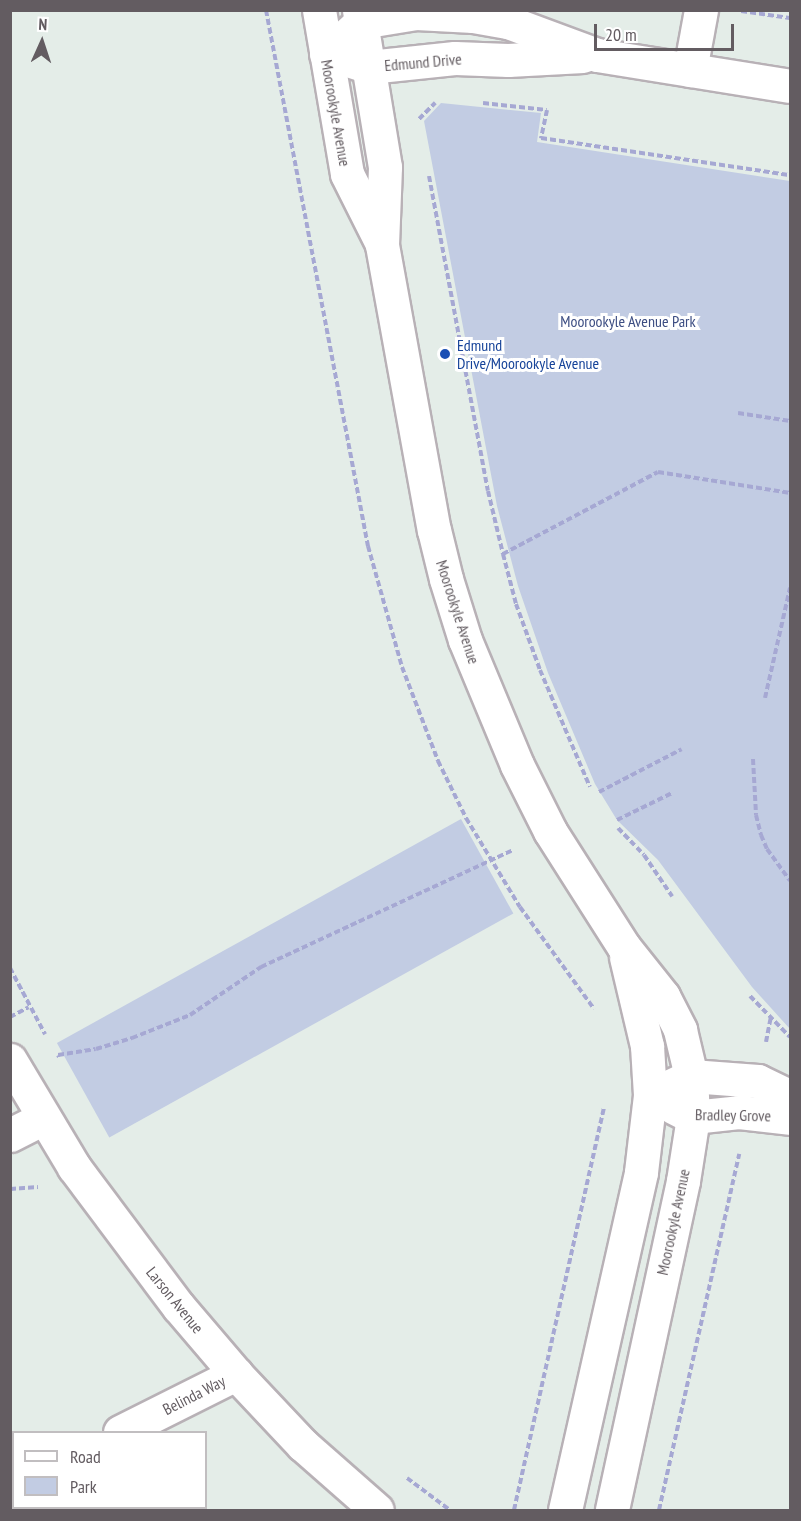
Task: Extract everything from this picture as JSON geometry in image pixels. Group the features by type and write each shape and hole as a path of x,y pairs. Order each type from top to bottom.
{"street":[{"name":"Moorookyle Avenue","path":"320,10 347,174 382,245"},
{"path":"690,70 701,10"},
{"name":"Edmund Drive","path":"360,16 416,13 473,16 508,22 597,56"},
{"name":"Moorookyle Avenue","path":"360,16 384,167 382,245 434,530 465,640 488,698 550,831 624,947 663,996 680,1030 691,1076 693,1117 683,1181 612,1510"},
{"path":"326,54 360,16"},
{"name":"Edmund Drive","path":"326,54 369,67 455,58 508,60 597,56 790,86"},
{"name":"Moorookyle Avenue","path":"565,1510 641,1172 650,1095 647,1046 624,947"},
{"name":"Larson Avenue","path":"12,1066 43,1118 123,1236 236,1374 303,1445 377,1510"},
{"name":"Bradley Grove","path":"650,1095 691,1076 758,1081 785,1094 790,1099"},
{"name":"Bradley Grove","path":"650,1095 693,1117 745,1113 790,1118"},
{"path":"10,1135 43,1118"},
{"name":"Belinda Way","path":"122,1431 236,1374"}],"path":[{"path":"266,10 368,546 402,667 438,761 466,818 520,907 598,1014"},
{"path":"741,10 790,18"},
{"path":"419,125 418,119 441,99"},
{"path":"476,102 546,110 541,138 790,175"},
{"path":"427,166 488,491 516,604 540,670 590,787"},
{"path":"738,413 790,421"},
{"path":"503,554 658,472 790,493"},
{"path":"765,699 790,588"},
{"path":"599,792 682,748"},
{"path":"753,759 756,815 761,835 767,849 790,881"},
{"path":"617,820 672,793"},
{"path":"618,828 644,855 672,896"},
{"path":"58,1055 96,1049 132,1038 190,1015 261,967 550,831"},
{"path":"10,968 46,1036"},
{"path":"750,996 790,1037"},
{"path":"10,1017 29,1007"},
{"path":"758,1081 771,1017"},
{"path":"52,1045 63,1065"},
{"path":"514,1510 605,1105"},
{"path":"659,1510 732,1192 745,1113"},
{"path":"406,1478 450,1510"}],"green space":[{"name":"Moorookyle Avenue Park","path":"441,103 541,113 537,142 790,181 790,1029 752,987 658,860 617,820 595,784 548,673 518,586 497,506 424,121"},
{"path":"461,819 513,913 109,1137 57,1043"}],"place":[{"name":"Edmund Drive/Moorookyle Avenue","path":"445,354"}]}
